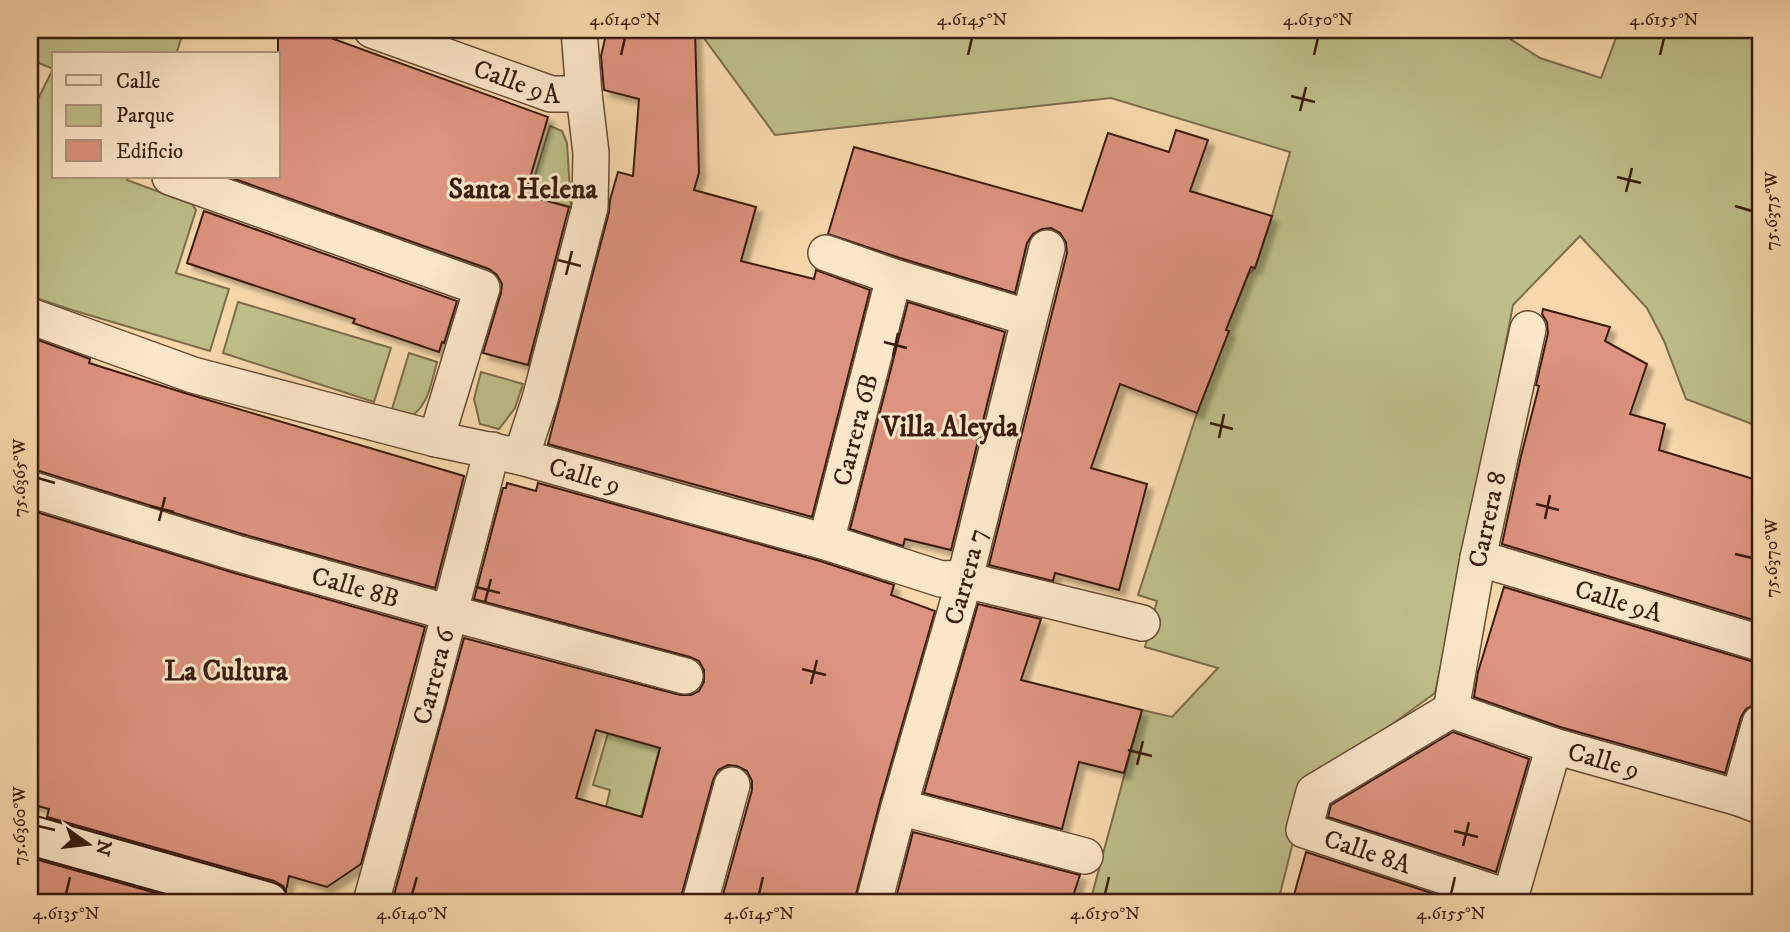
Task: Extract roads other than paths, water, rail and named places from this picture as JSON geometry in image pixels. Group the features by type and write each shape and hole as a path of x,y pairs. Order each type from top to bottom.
{"main road":[{"path":"30,835 268,902"}],"street":[{"name":"Calle 9A","path":"372,30 551,94 584,94"},
{"name":"Carrera 6","path":"371,902 450,613 507,453 540,399 590,207 591,153 579,30"},
{"path":"173,178 482,288 436,439"},
{"name":"Carrera 7","path":"874,902 965,578 1047,248"},
{"path":"826,253 894,277 1030,318"},
{"name":"Carrera 6B","path":"826,542 894,277"},
{"name":"Calle 9","path":"30,316 193,374 436,439 507,453 826,542 941,579 965,578 1142,624"},
{"name":"Carrera 8","path":"1451,709 1478,558 1528,329"},
{"name":"Calle 8B","path":"30,489 236,552 685,676"},
{"name":"Calle 9A","path":"1478,558 1760,643"},
{"name":"Calle 9","path":"1451,709 1554,746 1750,802"},
{"name":"Calle 8A","path":"1451,709 1314,792 1304,830 1510,898 1554,746"},
{"path":"1750,802 1760,723"},
{"path":"700,902 732,785"},
{"path":"899,807 1085,856"}],"district":[{"name":"Santa Helena","path":"523,188"},
{"name":"Villa Aleyda","path":"950,426"},
{"name":"La Cultura","path":"226,670"}]}
